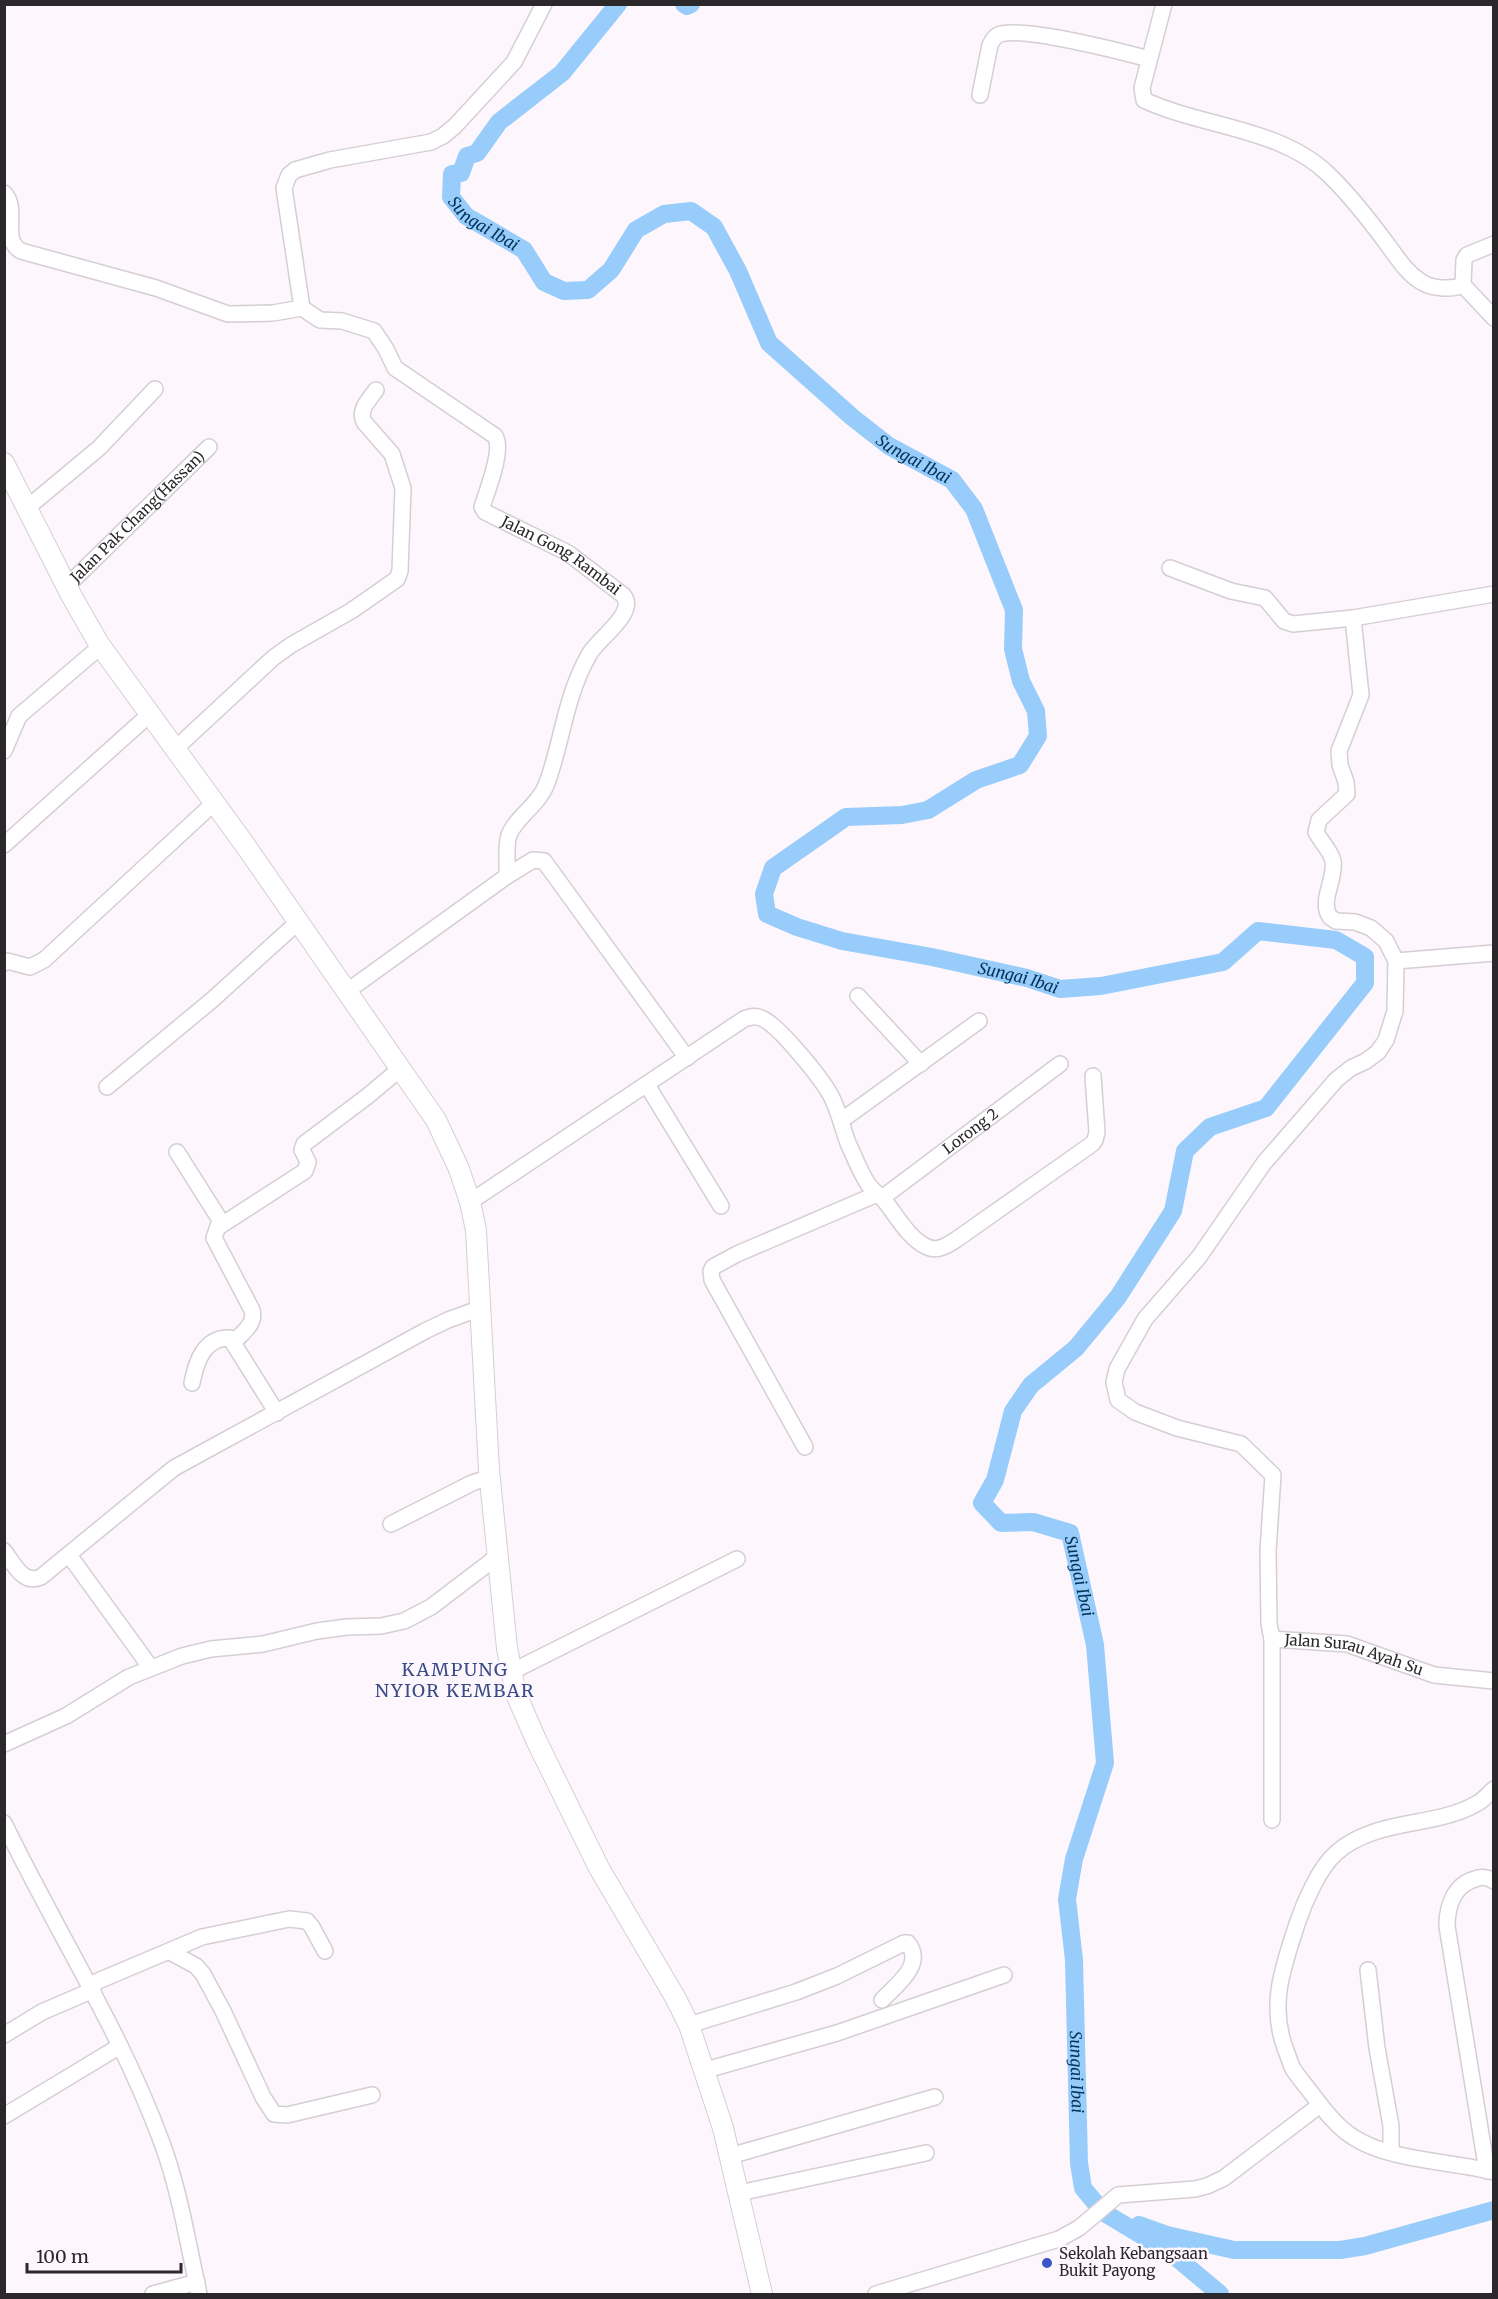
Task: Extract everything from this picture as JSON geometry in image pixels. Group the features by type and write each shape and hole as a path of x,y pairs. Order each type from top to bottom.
{"main road":[{"path":"4,463 67,586 101,646 401,1068 436,1120 447,1141 471,1202 476,1230 490,1477 511,1672 516,1694 599,1868 689,2025 706,2070 730,2156 762,2295"}],"street":[{"path":"4,193 10,204 9,235 11,242 14,248 21,251 165,291 228,314 273,313 302,308 284,188 289,175 295,170 330,160 413,146 443,136 514,62 544,4"},
{"path":"1164,4 1142,88 1144,100 1193,119 1264,138 1295,151 1320,166 1330,176 1371,223 1403,266 1421,282 1443,288 1457,288 1463,285"},
{"path":"980,95 990,45 993,39 1000,34 1029,34 1065,40 1149,59"},
{"path":"1494,244 1467,255 1463,267 1463,285 1494,318"},
{"name":"Jalan Gong Rambai","path":"302,308 321,320 342,321 374,331 395,368 495,436 498,440 498,451 482,507 485,512 568,553 627,599 627,611 596,644 575,683 547,784 541,795 510,832 507,841 507,876"},
{"path":"27,508 99,448 155,389"},
{"path":"175,749 273,657 351,611 397,579 400,571 403,488 392,454 361,416 362,410 376,390"},
{"name":"Jalan Pak Chang(Hassan)","path":"67,586 209,447"},
{"path":"1170,568 1231,591 1265,598 1280,618 1288,623 1353,618 1494,594"},
{"path":"1353,618 1360,695 1339,752 1347,794 1319,820 1316,832 1331,855 1333,863 1326,906 1330,918 1336,921 1354,922 1371,928 1386,941 1396,961 1494,953"},
{"path":"4,751 19,716 101,646"},
{"path":"4,845 150,714"},
{"path":"4,963 7,961 30,966 44,960 214,803"},
{"path":"346,992 507,876 533,860 544,861 687,1058"},
{"path":"107,1087 212,1000 298,922"},
{"name":"Jalan Surau Ayah Su","path":"1396,961 1393,1018 1386,1040 1378,1052 1336,1080 1264,1163 1199,1257 1144,1319 1116,1369 1114,1386 1118,1400 1135,1412 1177,1428 1245,1446 1271,1471 1274,1479 1268,1551 1269,1624 1272,1639 1347,1644 1434,1675 1494,1681"},
{"path":"858,996 921,1064"},
{"path":"471,1202 744,1018 754,1016 764,1018 779,1031 830,1093 842,1120 848,1142 868,1185 918,1241 928,1248 945,1246 1092,1144 1097,1135 1092,1076"},
{"path":"842,1120 979,1022"},
{"name":"Lorong 2","path":"805,1447 712,1280 713,1266 880,1196 1060,1064"},
{"path":"219,1226 305,1171 308,1162 302,1150 304,1144 401,1068"},
{"path":"647,1085 720,1206"},
{"path":"177,1152 220,1220 214,1238 248,1301 254,1317 252,1323 234,1342"},
{"path":"4,1551 29,1580 41,1576 69,1556 174,1468 431,1328 481,1308"},
{"path":"192,1383 195,1365 206,1347 223,1338 230,1338 277,1413"},
{"path":"392,1524 472,1483 490,1477"},
{"path":"69,1556 151,1668"},
{"path":"4,1744 66,1716 102,1692 182,1656 211,1649 263,1644 316,1631 397,1623 431,1607 498,1556"},
{"path":"511,1672 737,1559"},
{"path":"1272,1639 1272,1820"},
{"path":"1494,1789 1475,1805 1457,1812 1394,1826 1349,1844 1335,1854 1323,1868 1302,1908 1286,1958 1276,2004 1280,2035 1292,2067 1320,2105 1353,2138 1391,2152 1490,2171 1447,1926 1447,1912 1459,1889 1467,1882 1487,1877 1494,1881"},
{"path":"4,1823 92,1987 141,2090 165,2152 183,2218 198,2288 153,2295"},
{"path":"4,2035 42,2012 92,1987 179,1946 222,1932 299,1918 307,1921 312,1927 325,1952"},
{"path":"689,2025 807,1988 908,1943 913,1956 910,1970 882,2000"},
{"path":"170,1952 196,1966 203,1974 273,2114 287,2115 372,2095"},
{"path":"1368,1970 1377,2048 1391,2127 1391,2152"},
{"path":"706,2070 837,2033 1004,1975"},
{"path":"4,2116 120,2046"},
{"path":"730,2156 935,2097"},
{"path":"876,2295 1045,2244 1069,2234 1113,2198 1124,2193 1207,2186 1224,2178 1320,2105"},
{"path":"739,2193 926,2153"}],"waterway":[{"name":"Sungai Ibai","path":"618,4 562,73 499,122 477,153 467,156 461,173 452,174 451,197 466,216 524,250 544,282 564,291 588,290 611,270 636,230 664,214 691,211 714,227 738,271 769,343 852,417 889,446 952,480 974,509 1014,610 1013,649 1021,681 1036,711 1038,736 1020,765 976,780 928,810 902,815 846,817 773,868 764,894 767,914 797,927 842,941 932,957 1027,978 1060,989 1101,986 1223,962 1258,931 1336,940 1365,957 1365,983 1266,1108 1210,1127 1185,1151 1173,1211 1118,1297 1076,1348 1031,1385 1013,1411 995,1480 982,1503 1001,1523 1033,1522 1070,1533 1095,1645 1105,1763 1074,1859 1067,1899 1074,1960 1079,2163 1083,2188 1103,2212 1171,2253 1220,2294"},
{"name":"Sungai Ibai","path":"684,4 687,6 691,4"},
{"path":"1139,2225 1167,2235 1234,2250 1340,2250 1365,2246 1494,2210"}],"place":[{"name":"Sekolah Kebangsaan Bukit Payong","path":"1047,2263"}],"district":[{"name":"KAMPUNG NYIOR KEMBAR","path":"455,1680"}]}
